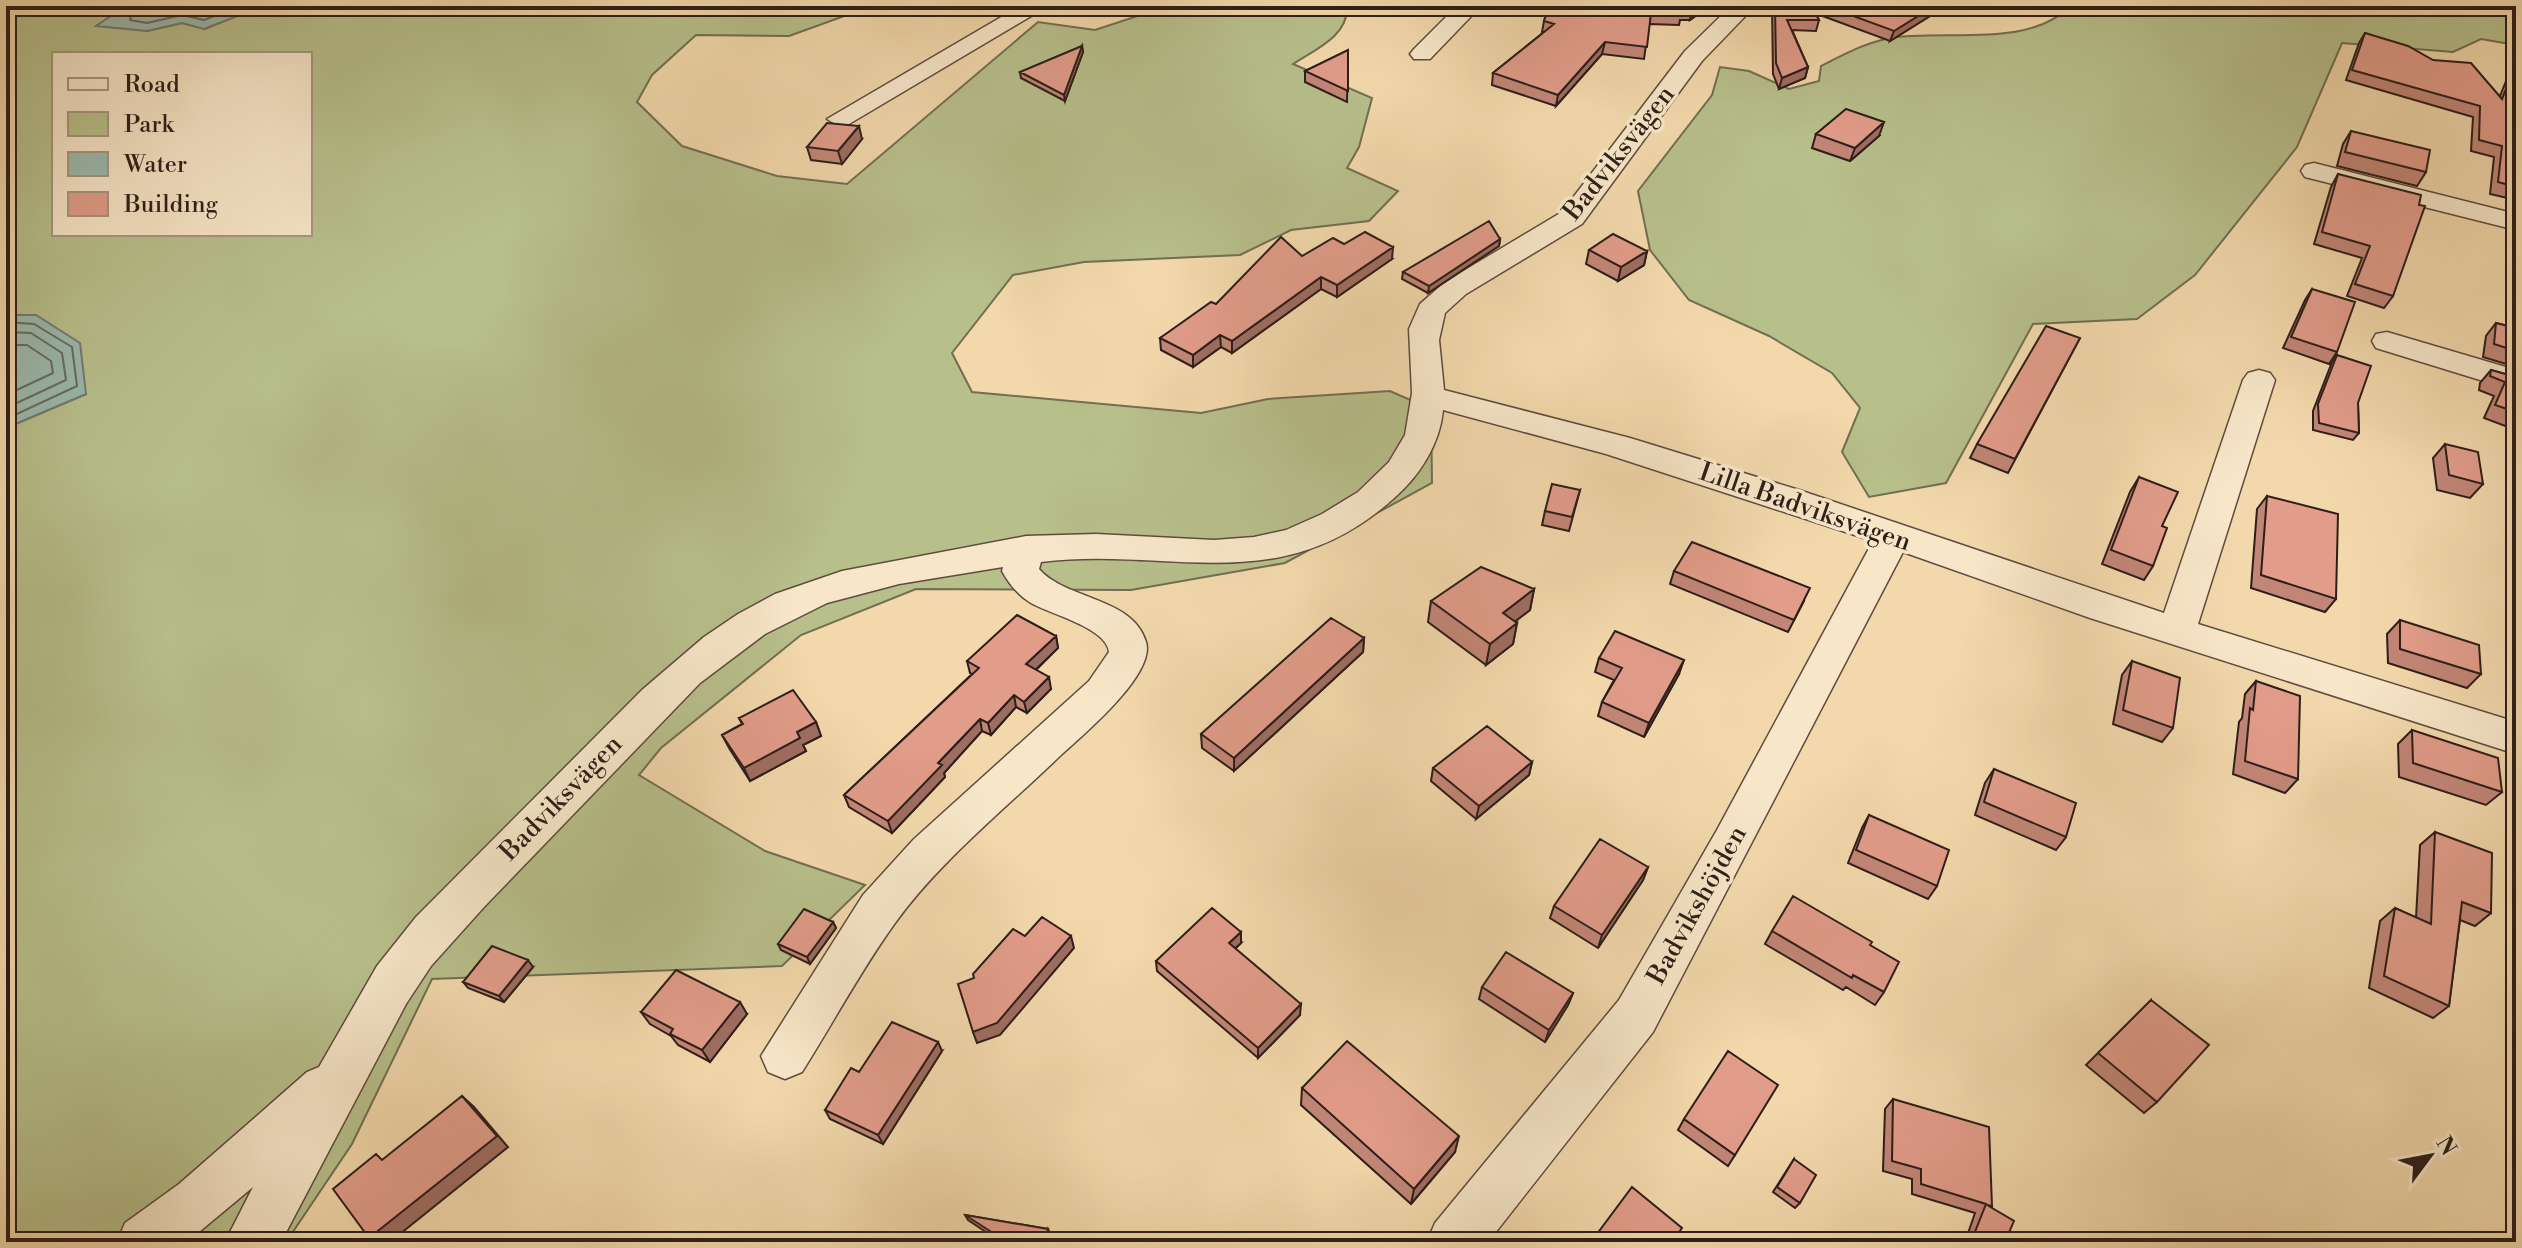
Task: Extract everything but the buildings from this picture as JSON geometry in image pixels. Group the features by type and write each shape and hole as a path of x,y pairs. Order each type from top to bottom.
{"street":[{"path":"840,119 1037,6"},
{"path":"1422,54 1470,6"},
{"name":"Badviksvägen","path":"252,1242 398,975 463,897 544,819 657,698 703,659 763,618 811,594 866,580 1026,549 1080,545 1197,555 1228,554 1305,536 1365,504 1399,476 1424,427 1429,398 1423,340 1430,311 1449,293 1551,234 1582,208 1622,148 1658,107 1702,45 1744,6"},
{"path":"2314,171 2516,222"},
{"path":"2387,341 2516,381"},
{"path":"2177,631 2259,380"},
{"name":"Lilla Badviksvägen","path":"1429,398 1462,402 1787,498 1893,537 2177,631 2516,738"},
{"name":"Badvikshöjden","path":"1454,1242 1636,1016 1747,816 1893,537"},
{"path":"785,1056 879,909 929,852 1103,692 1128,654 1127,642 1109,624 1030,586 1020,571 1026,549"},
{"path":"144,1242 197,1202 300,1108 340,1077"}],"green space":[{"path":"6,6 148,6 118,11 147,31 182,23 205,29 252,9 249,6 872,6 789,36 696,35 652,75 637,102 682,146 777,176 847,184 1038,22 1095,30 1168,6 1347,6 1346,17 1336,34 1293,64 1372,98 1359,147 1347,168 1398,191 1369,221 1291,230 1240,255 1084,262 1013,275 952,353 972,392 1201,413 1268,399 1390,391 1431,409 1432,483 1285,563 1131,590 916,589 801,635 661,748 639,775 765,851 865,885 782,966 432,979 352,1144 286,1242 6,1242 6,428 86,394 36,315 6,315"},
{"path":"2070,6 2516,6 2516,45 2481,39 2453,52 2342,43 2297,147 2195,275 2137,319 2033,324 1946,483 1869,497 1842,452 1860,408 1832,373 1769,336 1689,300 1650,250 1638,191 1712,95 1720,67 1749,71 1789,89 1819,81 1821,66 1881,40 2009,33 2053,19"}],"water":[{"path":"148,6 249,6 253,10 204,29 182,23 147,31 96,26 118,11"},
{"path":"6,315 36,315 80,343 86,394 6,428"}]}
